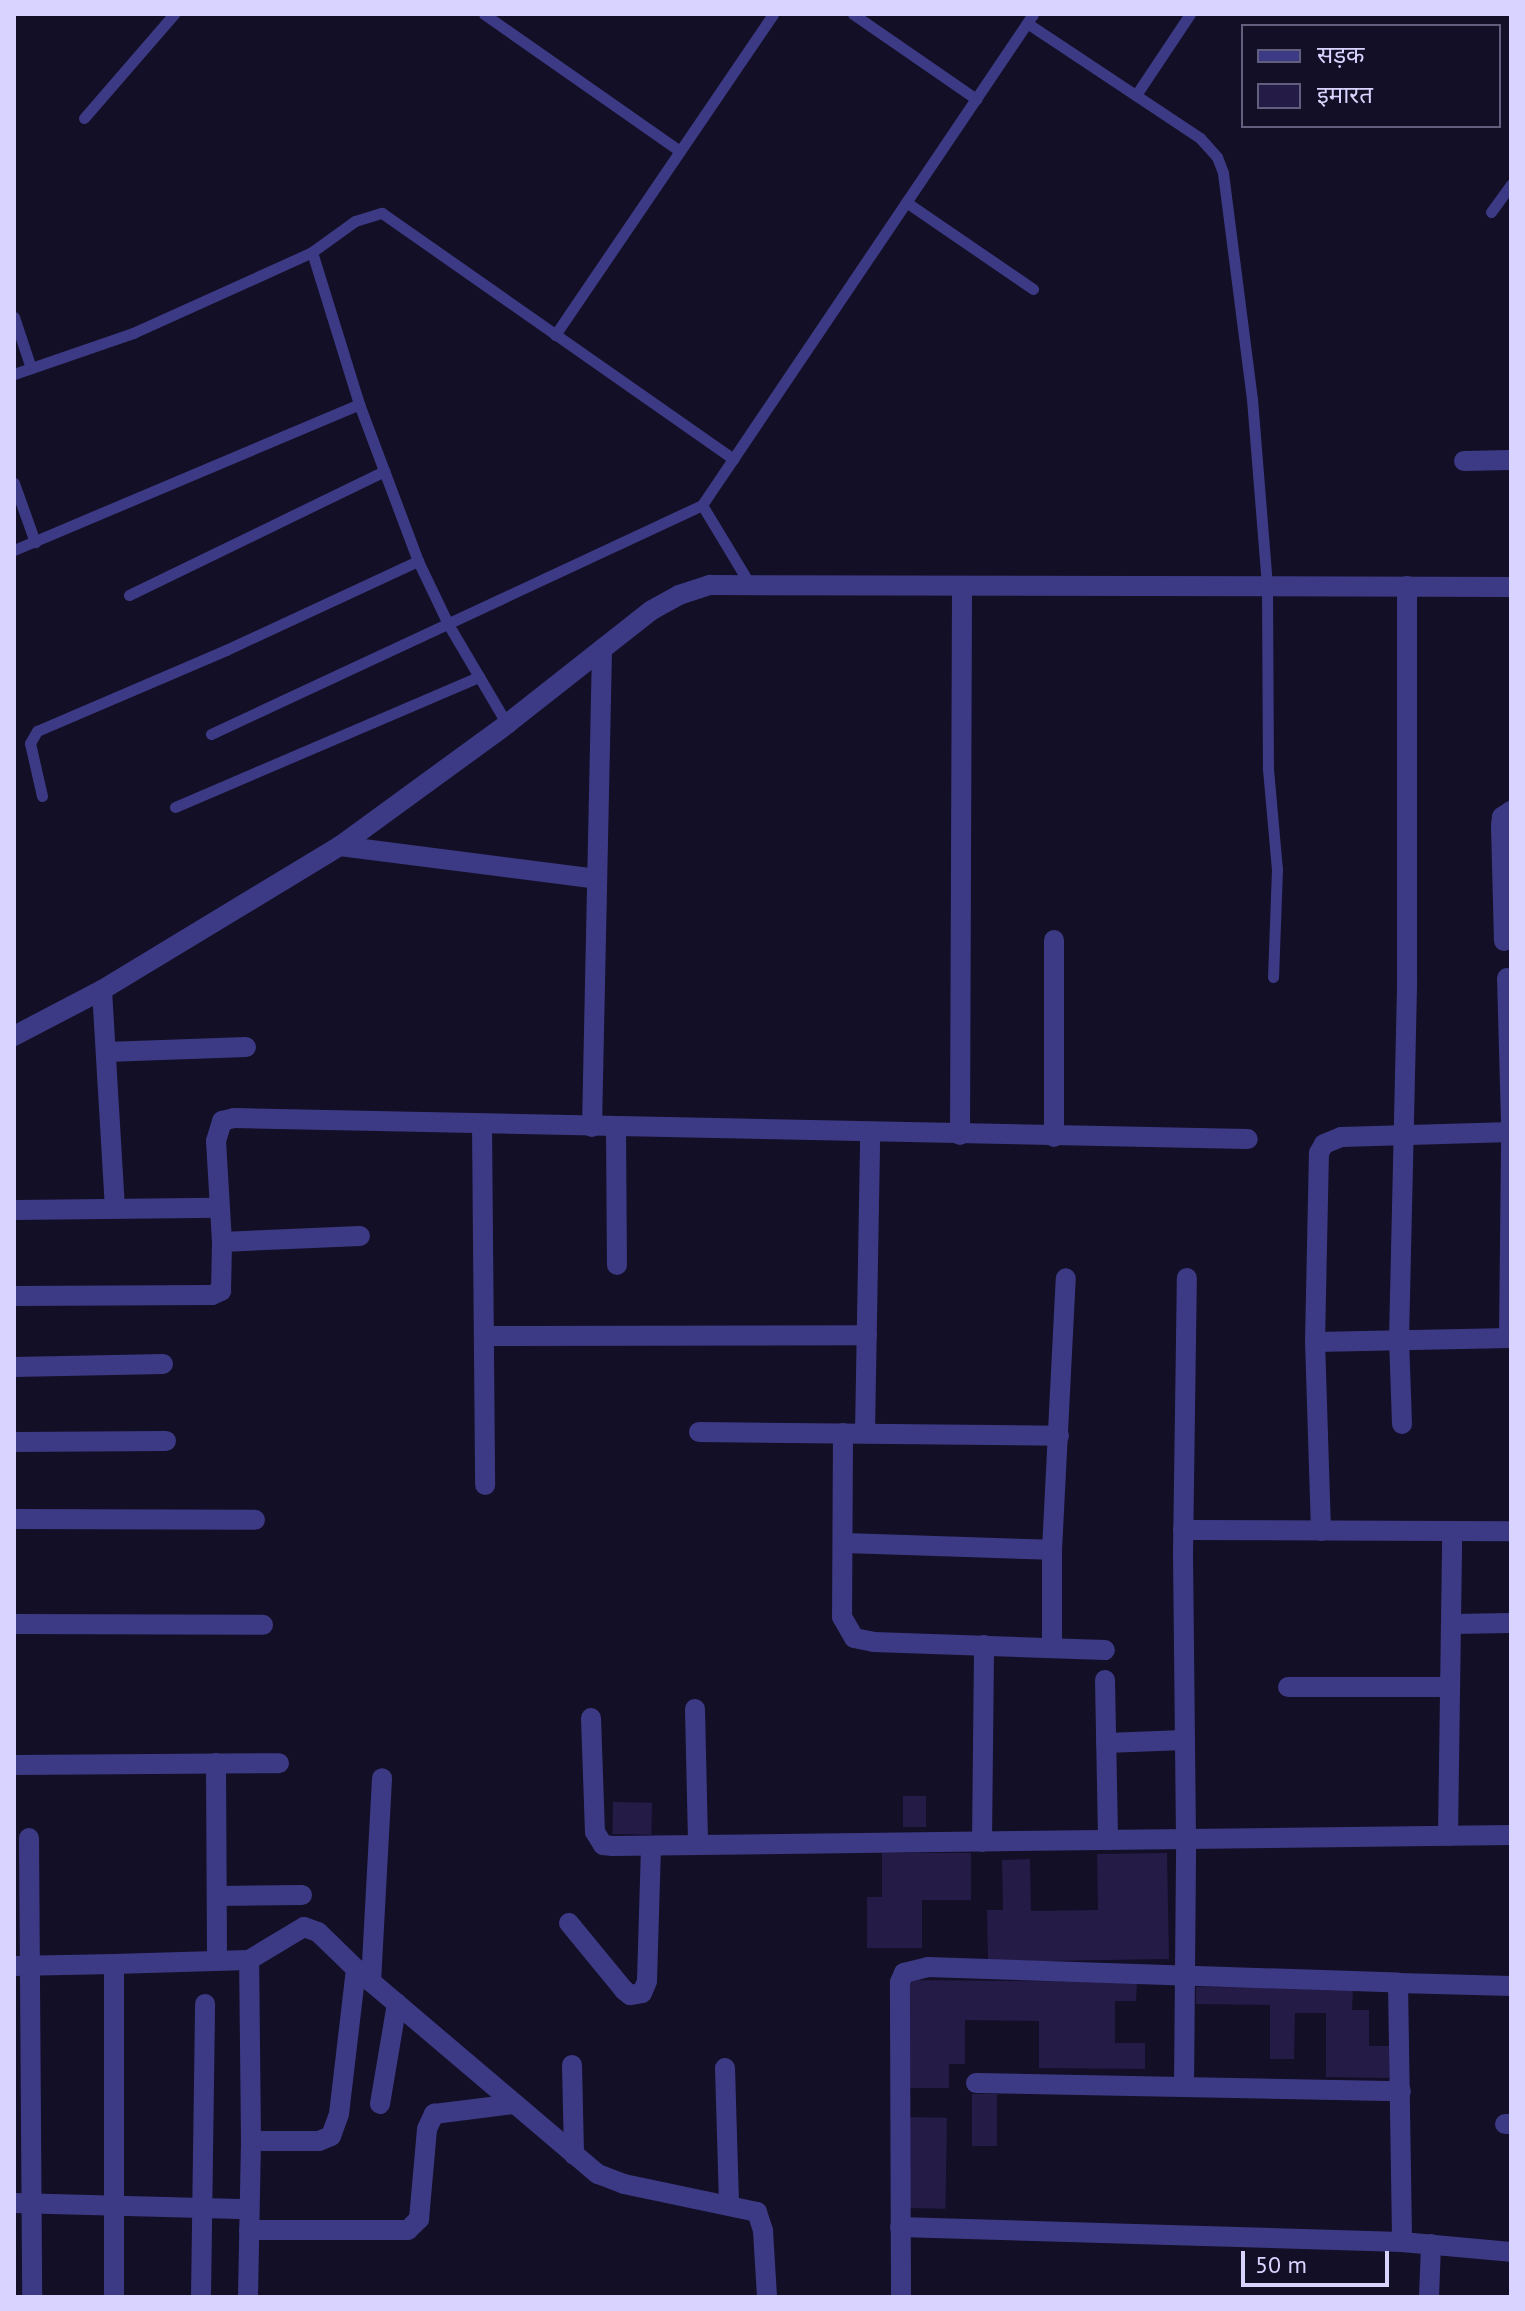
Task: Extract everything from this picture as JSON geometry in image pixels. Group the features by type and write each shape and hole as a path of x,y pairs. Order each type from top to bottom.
{"street":[{"path":"1464,461 1511,460"},
{"path":"14,1036 102,990 340,846 507,724 652,610 679,595 710,585 1511,587"},
{"path":"960,1135 962,586"},
{"path":"1402,1424 1399,1340 1404,1136 1407,586"},
{"path":"592,1127 602,649"},
{"path":"1504,941 1507,902 1501,826 1502,817 1511,811"},
{"path":"340,846 597,879"},
{"path":"1054,940 1054,1137"},
{"path":"1507,978 1511,1124"},
{"path":"102,990 115,1209"},
{"path":"106,1052 246,1047"},
{"path":"14,1296 216,1295 221,1291 223,1278 216,1141 222,1121 242,1117 616,1128 1248,1139"},
{"path":"482,1125 485,1485"},
{"path":"616,1128 617,1265"},
{"path":"865,1433 870,1133"},
{"path":"1315,1342 1510,1338 1507,1226 1511,1135 1341,1137 1324,1144 1319,1153 1315,1342 1321,1531"},
{"path":"14,1210 219,1208"},
{"path":"222,1242 360,1236"},
{"path":"1052,1647 1052,1550 1066,1278"},
{"path":"1184,2087 1186,1839 1183,1530 1187,1278"},
{"path":"484,1336 867,1335"},
{"path":"14,1367 163,1364"},
{"path":"699,1432 1059,1436"},
{"path":"843,1433 845,1543 842,1617 854,1638 874,1642 1105,1650"},
{"path":"14,1442 166,1441"},
{"path":"14,1519 255,1520"},
{"path":"1183,1530 1511,1531"},
{"path":"1448,1836 1452,1531"},
{"path":"845,1543 1052,1550"},
{"path":"1453,1624 1511,1623"},
{"path":"14,1624 263,1625"},
{"path":"982,1842 984,1645"},
{"path":"1105,1680 1108,1840"},
{"path":"1288,1687 1450,1687"},
{"path":"695,1709 698,1845"},
{"path":"591,1718 598,1841 613,1846 1511,1835"},
{"path":"1106,1743 1184,1740"},
{"path":"216,1763 217,1959"},
{"path":"14,1765 279,1763"},
{"path":"251,2141 319,2141 331,2136 339,2114 363,1975 382,1778"},
{"path":"29,1838 22,1887 22,2203 32,2297"},
{"path":"569,1923 624,1990 630,1995 642,1993 647,1981 651,1846"},
{"path":"217,1896 302,1895"},
{"path":"21,1966 249,1960 304,1927 318,1932 363,1975 574,2155 611,2180 757,2212 762,2223 767,2297"},
{"path":"248,2297 251,2141 249,1960"},
{"path":"114,1964 114,2297"},
{"path":"901,2297 900,1982 904,1973 928,1967 1511,1986"},
{"path":"1398,1983 1402,2242"},
{"path":"380,2104 397,2003"},
{"path":"201,2297 205,2004"},
{"path":"572,2065 574,2155"},
{"path":"725,2068 729,2204"},
{"path":"976,2083 1401,2091"},
{"path":"249,2230 408,2230 419,2219 427,2129 434,2114 514,2104"},
{"path":"22,2203 249,2209"},
{"path":"900,2227 1402,2242 1511,2252"},
{"path":"1429,2297 1431,2244"}],"lane":[{"path":"84,118 174,14"},
{"path":"484,14 680,151"},
{"path":"555,335 773,14"},
{"path":"853,14 976,99"},
{"path":"1136,95 1190,14"},
{"path":"211,734 702,505 1030,19 1200,138 1217,157 1223,173 1252,399 1267,586 1268,769 1277,869 1273,977"},
{"path":"1491,212 1511,184"},
{"path":"906,202 1033,289"},
{"path":"14,374 133,333 312,252 355,221 382,213 733,459"},
{"path":"312,252 359,404 418,561 448,624 507,724"},
{"path":"14,317 31,368"},
{"path":"14,550 359,404"},
{"path":"129,595 384,471"},
{"path":"14,483 35,542"},
{"path":"702,505 749,583"},
{"path":"42,796 30,743 37,731 418,561"},
{"path":"175,807 479,677"}],"building":[{"path":"903,1796 926,1796 926,1827 903,1827"},
{"path":"613,1802 652,1803 651,1835 612,1834"},
{"path":"882,1853 971,1853 971,1900 922,1900 922,1948 867,1948 867,1897 882,1897"},
{"path":"1167,1853 1169,1959 988,1962 987,1910 1003,1910 1002,1860 1030,1859 1031,1911 1098,1910 1097,1854"},
{"path":"907,1980 1137,1982 1136,2001 1115,2001 1115,2043 1145,2043 1145,2069 1039,2068 1039,2021 965,2020 965,2064 949,2064 949,2088 906,2088"},
{"path":"1196,1987 1353,1988 1352,2010 1369,2010 1369,2046 1389,2046 1389,2078 1326,2077 1326,2013 1295,2013 1294,2059 1270,2059 1270,2005 1196,2004"},
{"path":"972,2094 997,2094 997,2146 972,2146"},
{"path":"907,2117 947,2118 945,2209 905,2208"}]}
